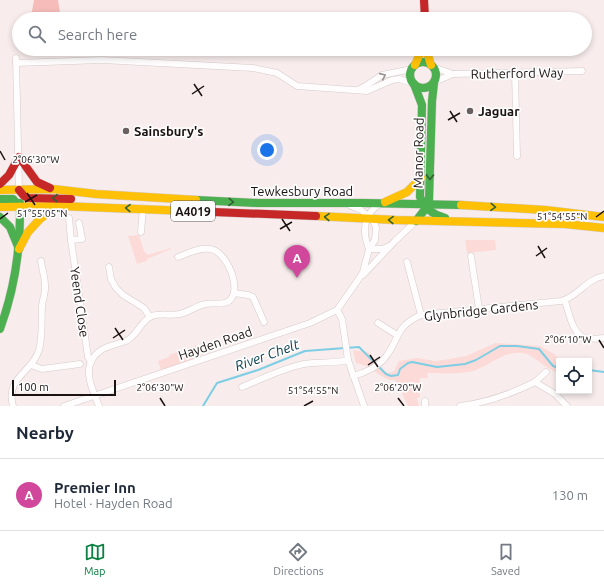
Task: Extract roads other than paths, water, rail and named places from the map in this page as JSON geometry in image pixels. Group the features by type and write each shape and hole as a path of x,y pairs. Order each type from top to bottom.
{"main road":[{"path":"424,0 425,12"},
{"path":"418,56 410,76 416,87 424,88 431,86 434,82 436,74 428,56"},
{"path":"413,67 423,62 432,66"},
{"name":"Manor Road","path":"426,205 434,82"},
{"name":"Manor Road","path":"413,84 420,95 422,105 420,197 426,205"},
{"path":"0,184 6,180 19,157 38,182 53,190"},
{"path":"382,203 407,192 421,178"},
{"name":"Tewkesbury Road","path":"0,190 53,190 96,194 258,203 382,203 545,210 604,217"},
{"path":"19,190 28,198 91,200 106,207"},
{"path":"0,329 14,285 17,268 19,249 19,190"},
{"path":"0,199 13,199 20,207"},
{"path":"416,221 426,205 436,216 455,221"},
{"path":"19,249 28,232 40,219 57,206"},
{"name":"Tewkesbury Road","path":"0,207 57,206 143,208 416,221 552,224 604,228"},
{"path":"0,217 10,227 19,249"}],"street":[{"path":"19,190 16,61 102,60 253,68 277,73 296,86 367,91 395,79 413,84"},
{"name":"Rutherford Way","path":"432,66 453,74 515,74 582,71"},
{"path":"358,90 367,86 382,75 413,67"},
{"name":"Rutherford Way","path":"434,82 453,74"},
{"path":"515,74 517,156"},
{"path":"338,203 356,208 369,218 373,210 382,203"},
{"path":"141,232 143,208"},
{"name":"Yeend Close","path":"69,218 88,357 91,362"},
{"name":"Hayden Road","path":"369,218 366,241 369,249"},
{"name":"Hayden Road","path":"64,406 310,323 337,310 363,272 369,249 375,240 376,227 369,218"},
{"name":"Hayden Road","path":"358,280 416,221"},
{"path":"71,240 82,239 80,223"},
{"path":"369,249 383,249 392,245"},
{"path":"99,406 89,381 88,372 91,362 96,354 104,348 126,341 135,335 150,317 179,314 206,303 223,303 229,300 234,293 235,286 227,262 218,252 210,249 202,249 178,257"},
{"path":"471,256 479,309"},
{"path":"13,406 11,400 14,384 19,376 31,365 38,352 42,334 42,306 45,286 41,261"},
{"path":"407,262 421,316"},
{"path":"109,267 111,278 116,288 123,295 144,308 150,317"},
{"name":"Glynbridge Gardens","path":"353,376 361,374 383,360 407,323 421,316 565,300 592,280 604,276"},
{"path":"234,293 248,294 253,297 264,322"},
{"path":"565,300 574,329 579,335 589,339 604,338"},
{"path":"337,310 342,319 345,342 353,376 364,406"},
{"path":"378,323 398,335"},
{"path":"242,387 300,365 316,362 339,362 348,357"},
{"path":"31,365 42,369 80,364"},
{"path":"460,406 495,399 535,382 546,372"},
{"path":"535,382 555,394 567,406"}],"waterway":[{"name":"River Chelt","path":"203,406 217,383 258,370 305,351 359,347 386,374 391,376 398,375 400,369 412,362 437,367 465,364 476,360 500,346 517,346 539,349 553,366 556,367"},
{"name":"River Chelt","path":"592,370 604,372"}],"place":[{"name":"Jaguar","path":"470,111"},
{"name":"Sainsbury's","path":"126,131"},
{"name":"Premier Inn","path":"297,278"}]}
